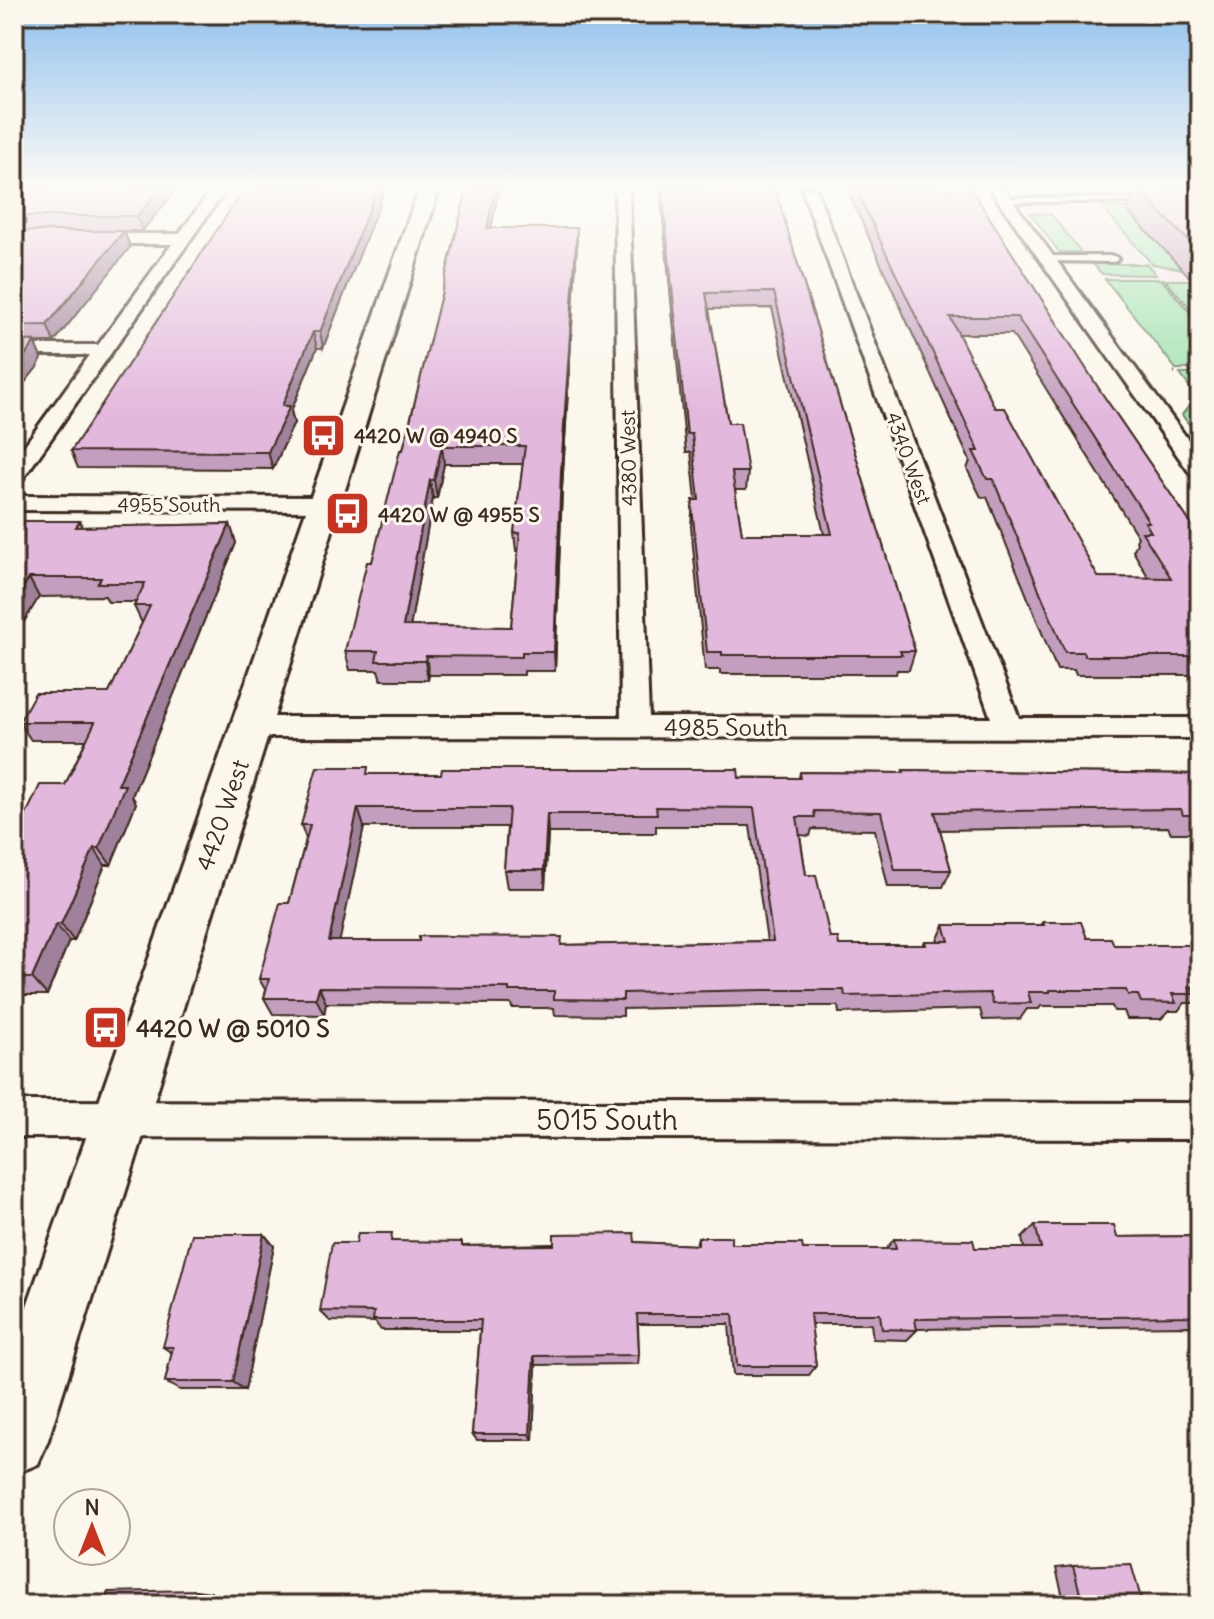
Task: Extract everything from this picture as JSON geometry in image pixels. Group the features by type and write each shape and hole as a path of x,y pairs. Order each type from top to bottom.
{"street":[{"path":"14,475 166,265"},
{"name":"4420 West","path":"14,1440 404,265"},
{"name":"4380 West","path":"624,265 635,727"},
{"name":"4340 West","path":"837,265 1009,728"},
{"path":"1051,265 1200,471"},
{"path":"14,350 104,350"},
{"name":"4955 South","path":"14,503 325,504"},
{"name":"4985 South","path":"251,727 1200,728"},
{"name":"5015 South","path":"14,1119 1200,1121"}],"path":[{"path":"1163,279 1200,322"}],"shaded area":[{"path":"1093,265 1200,265 1200,415 1182,413 1194,403 1196,396"}],"green space":[{"path":"1093,265 1147,265 1156,275 1102,274"},
{"path":"1155,265 1179,265 1183,269"},
{"path":"1105,279 1161,279 1200,324 1200,369 1176,369"},
{"path":"1165,280 1192,280 1200,288 1200,319"},
{"path":"1180,374 1200,374 1200,439 1182,415 1196,396"}],"building":[{"path":"14,265 97,265 47,325 14,326"},
{"path":"194,265 347,265 320,332 313,332 282,406 290,406 268,452 71,451"},
{"path":"448,265 575,265 561,471 554,652 522,652 522,657 426,656 425,661 376,661 378,651 345,651 367,562 372,562 400,450 403,450","holes":["442,446 525,446 514,533 520,533 511,627 403,626 430,480 434,480"]},
{"path":"670,265 798,265 915,651 900,651 902,655 722,655 722,652 707,652 692,507 693,500 699,500 692,434 687,434","holes":["774,292 832,534 742,534 732,472 748,472 740,423 728,423 706,293"]},
{"path":"891,265 1019,265 1200,537 1200,656 1085,656 1083,652 1065,652 993,479 987,479 973,451 979,451","holes":["950,317 1017,317 1149,522 1145,522 1151,532 1142,532 1171,578 1098,577 1005,408 995,408"]},
{"path":"14,340 34,341 14,369"},
{"path":"24,521 80,521 76,527 230,524 118,785 125,785 99,848 94,848 61,924 56,924 32,978 14,978 14,840 40,785 65,785 95,722 19,722 35,693 109,693 150,606 134,606 145,583 98,583 101,578 29,578 14,602 14,535"},
{"path":"317,767 368,767 367,774 441,774 442,769 738,769 739,778 800,778 800,772 904,773 903,770 1200,774 1200,815 1183,815 1181,809 935,812 951,870 895,870 881,812 814,811 815,817 797,817 806,875 816,875 830,938 838,938 839,945 926,945 925,941 949,941 944,925 1081,922 1087,938 1111,938 1114,945 1200,945 1200,987 1190,987 1194,994 1172,994 1176,1003 1141,1002 1138,995 1128,995 1126,990 1028,992 1031,1003 993,1004 990,993 845,996 844,990 623,993 623,1000 554,999 554,991 509,991 509,988 319,987 316,998 264,998 269,979 259,979 280,903 289,903 310,825 301,825","holes":["656,807 754,808 773,941 561,945 562,937 419,936 419,941 329,941 358,808 509,808 504,870 544,870 547,814 657,814"]},
{"path":"1035,1225 1114,1225 1117,1237 1200,1236 1200,1316 915,1319 917,1330 882,1329 880,1314 810,1314 816,1366 737,1366 733,1314 637,1314 639,1355 534,1356 530,1434 472,1434 481,1320 373,1320 374,1312 320,1311 332,1243 356,1243 358,1233 392,1233 391,1241 462,1242 462,1246 554,1245 554,1234 634,1233 635,1242 698,1245 698,1237 731,1237 731,1244 802,1244 803,1249 896,1249 894,1239 973,1240 975,1248 1041,1248"},
{"path":"192,1234 264,1234 233,1382 165,1382 173,1347 163,1347"},
{"path":"1131,1564 1143,1605 1083,1605 1073,1566"},
{"path":"196,1590 193,1605 104,1605 108,1592"}],"place":[{"name":"4420 W @ 4940 S","path":"323,435"},
{"name":"4420 W @ 4955 S","path":"347,514"},
{"name":"4420 W @ 5010 S","path":"105,1028"}]}
